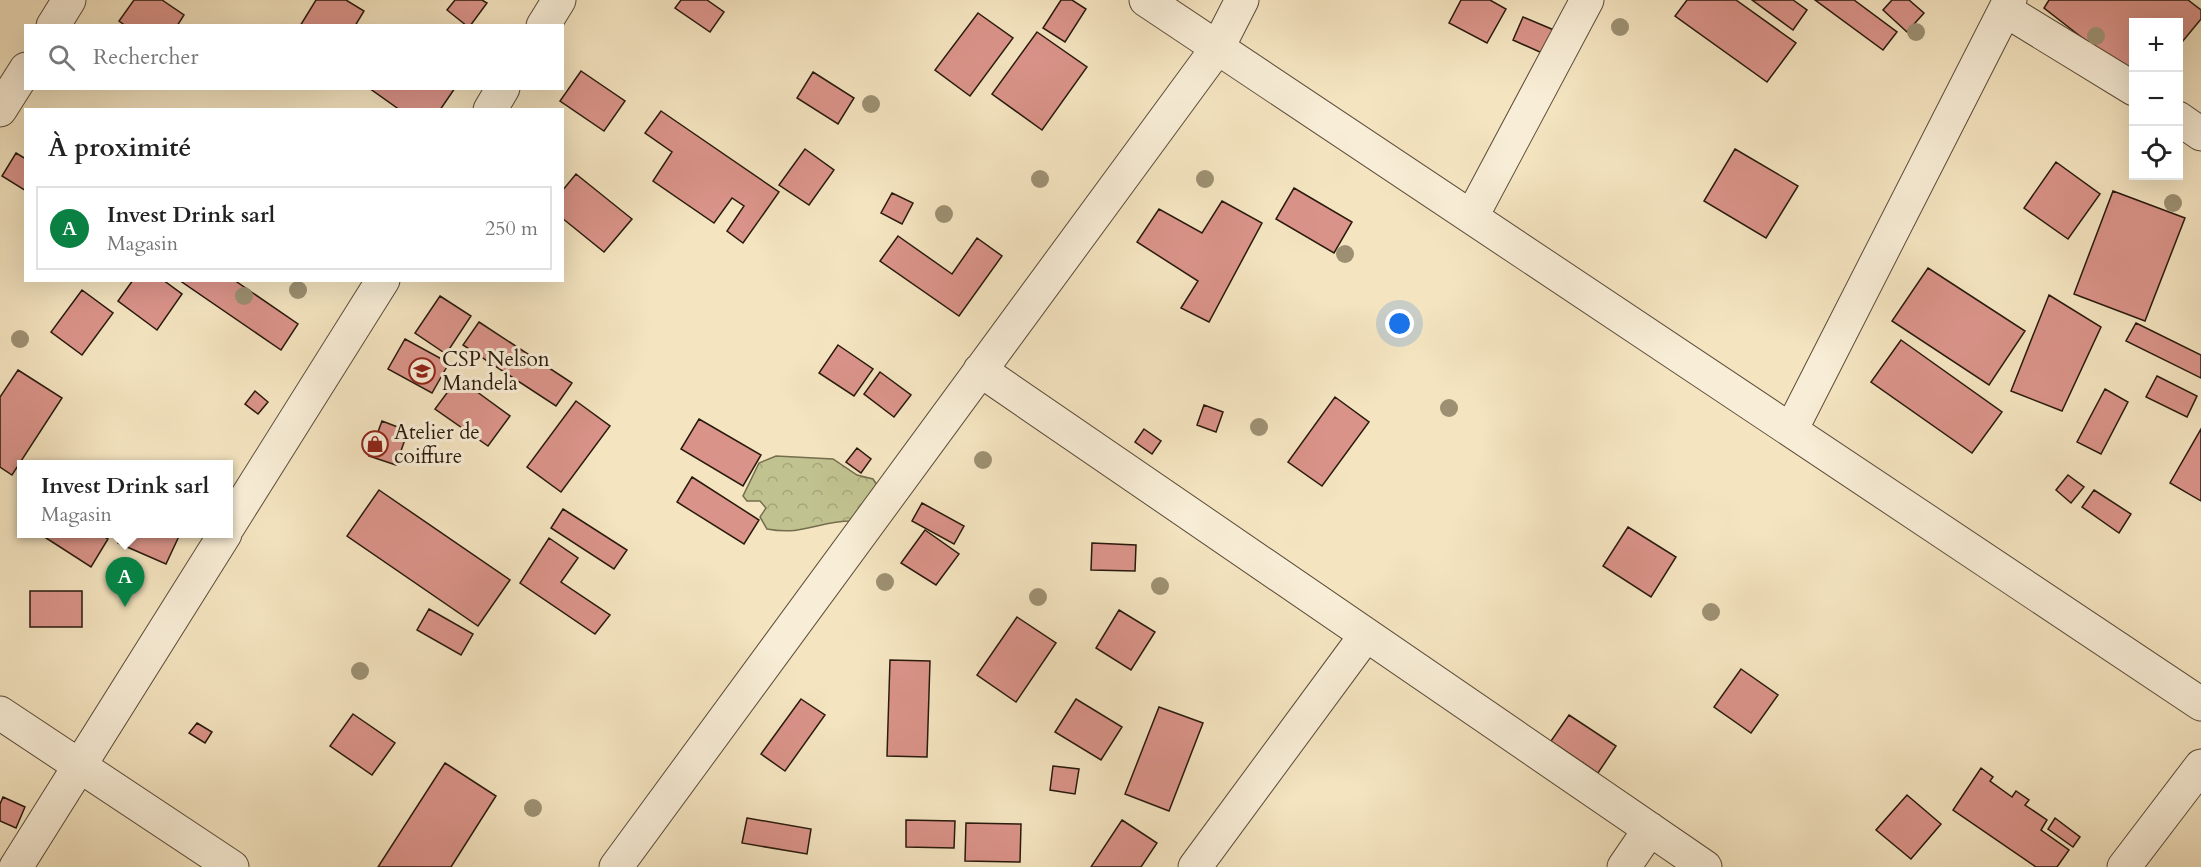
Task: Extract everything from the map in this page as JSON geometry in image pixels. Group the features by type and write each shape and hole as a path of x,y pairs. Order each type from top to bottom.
{"street":[{"path":"54,24 69,0"},
{"path":"544,24 559,0"},
{"path":"1146,0 2201,704"},
{"path":"616,867 1218,47 1242,0"},
{"path":"1472,216 1587,0"},
{"path":"1791,430 2008,5 2129,86"},
{"path":"0,110 24,72"},
{"path":"491,108 502,90"},
{"path":"2183,121 2201,134"},
{"path":"233,519 382,282"},
{"path":"980,370 1705,867"},
{"path":"16,867 222,538"},
{"path":"1195,867 1366,635"},
{"path":"0,713 232,867"},
{"path":"2124,867 2201,766"},
{"path":"1624,867 1650,830"}],"green space":[{"path":"776,456 833,459 857,475 873,479 881,491 851,521 791,531 767,529 760,517 766,508 760,501 747,501 743,496 759,463"}],"building":[{"path":"134,0 162,0 184,15 178,24 123,24 119,21"},
{"path":"316,0 346,0 364,11 356,24 301,24"},
{"path":"455,0 482,0 487,3 471,24 464,24 447,10"},
{"path":"681,0 707,0 724,12 710,32 675,8"},
{"path":"1061,0 1072,0 1086,9 1065,42 1043,28"},
{"path":"1461,0 1490,0 1506,9 1487,43 1449,23"},
{"path":"1687,0 1736,0 1796,43 1767,82 1675,16"},
{"path":"1752,0 1793,0 1807,10 1793,30"},
{"path":"1815,0 1854,0 1897,32 1883,50"},
{"path":"1892,0 1909,0 1924,13 1907,32 1883,10"},
{"path":"2049,0 2188,0 2201,10 2201,19 2183,41 2183,18 2129,18 2129,74 2044,8"},
{"path":"978,13 1013,38 970,96 935,70"},
{"path":"1523,17 1561,33 1551,57 1513,40"},
{"path":"1037,32 1087,67 1042,130 992,94"},
{"path":"581,71 625,101 604,131 560,101"},
{"path":"813,72 854,98 838,124 797,98"},
{"path":"372,90 454,90 441,108 397,108"},
{"path":"661,111 779,192 743,243 727,231 744,206 732,198 714,223 653,181 672,152 645,133"},
{"path":"805,149 834,170 809,205 779,185"},
{"path":"1735,149 1798,186 1766,238 1704,201"},
{"path":"16,153 24,158 24,190 2,176"},
{"path":"2056,162 2100,194 2068,239 2024,208"},
{"path":"576,174 632,219 604,252 564,220 564,189"},
{"path":"1294,188 1352,222 1334,253 1276,219"},
{"path":"2113,191 2185,218 2145,321 2074,294"},
{"path":"892,193 913,203 902,224 881,213"},
{"path":"1222,201 1262,223 1209,322 1181,308 1198,281 1137,242 1159,209 1202,233"},
{"path":"898,236 952,274 977,238 1002,256 959,316 880,261"},
{"path":"1928,268 2025,331 1989,385 1892,321"},
{"path":"132,282 166,282 182,294 157,330 118,301"},
{"path":"182,282 237,282 298,324 281,350"},
{"path":"82,290 113,313 82,355 51,332"},
{"path":"2049,295 2101,327 2062,411 2011,391"},
{"path":"440,296 471,316 446,354 415,333"},
{"path":"479,322 572,383 556,406 463,345"},
{"path":"2136,323 2201,355 2201,378 2126,341"},
{"path":"405,339 449,363 432,393 388,369"},
{"path":"1901,340 2002,412 1972,453 1871,382"},
{"path":"838,345 873,369 854,396 819,373"},
{"path":"18,370 62,398 22,460 17,460 17,467 12,475 0,467 0,397"},
{"path":"880,372 911,395 894,417 864,394"},
{"path":"2157,376 2197,396 2187,417 2146,397"},
{"path":"458,378 510,416 488,446 435,409"},
{"path":"2105,389 2128,402 2101,454 2077,442"},
{"path":"255,391 268,402 258,414 245,404"},
{"path":"1335,397 1369,422 1322,486 1288,462"},
{"path":"576,401 610,426 561,492 527,467"},
{"path":"1204,405 1223,412 1216,432 1197,425"},
{"path":"699,419 761,455 743,486 681,449"},
{"path":"382,421 408,431 396,465 369,456"},
{"path":"1144,429 1161,441 1152,454 1135,442"},
{"path":"2201,429 2201,501 2170,483"},
{"path":"857,448 871,459 861,473 846,462"},
{"path":"2068,475 2084,487 2071,503 2056,490"},
{"path":"692,477 759,520 744,544 677,502"},
{"path":"379,490 510,580 478,626 347,536"},
{"path":"2094,490 2131,514 2119,533 2082,507"},
{"path":"922,503 964,526 954,544 912,521"},
{"path":"563,509 627,550 614,569 551,528"},
{"path":"1628,527 1676,557 1651,597 1603,566"},
{"path":"925,530 959,554 936,585 901,563"},
{"path":"46,538 108,539 91,567"},
{"path":"120,538 178,538 166,564 118,543"},
{"path":"549,538 578,558 561,582 610,615 595,634 520,583"},
{"path":"1092,543 1136,545 1135,571 1091,570"},
{"path":"30,591 82,591 82,627 30,627"},
{"path":"429,609 473,634 461,655 417,630"},
{"path":"1119,610 1155,632 1131,670 1096,648"},
{"path":"1017,617 1056,643 1016,702 977,675"},
{"path":"890,660 930,661 927,757 887,756"},
{"path":"1741,669 1778,695 1751,733 1714,707"},
{"path":"801,699 825,715 785,771 761,754"},
{"path":"1076,699 1122,727 1101,760 1055,732"},
{"path":"1159,707 1203,723 1169,811 1125,794"},
{"path":"353,714 395,743 372,775 330,746"},
{"path":"1569,715 1616,746 1598,773 1551,741"},
{"path":"197,723 212,732 205,743 189,733"},
{"path":"445,763 496,796 451,867 378,867"},
{"path":"1053,766 1079,769 1075,794 1050,790"},
{"path":"1981,768 1993,777 1990,781 2012,797 2016,791 2029,800 2025,805 2047,820 2041,830 2069,850 2057,867 2036,867 1953,810"},
{"path":"1907,795 1941,824 1911,859 1876,830"},
{"path":"3,797 25,807 16,828 0,821 0,804"},
{"path":"747,818 811,829 807,854 742,843"},
{"path":"2055,818 2080,837 2073,847 2048,829"},
{"path":"906,820 955,821 954,848 906,847"},
{"path":"1122,820 1157,843 1141,867 1091,867"},
{"path":"966,823 1021,824 1020,862 965,861"}],"place":[{"name":"CSP Nelson Mandela","path":"422,371"},
{"name":"Atelier de coiffure","path":"375,444"},
{"name":"Invest Drink sarl","path":"125,607"}]}
